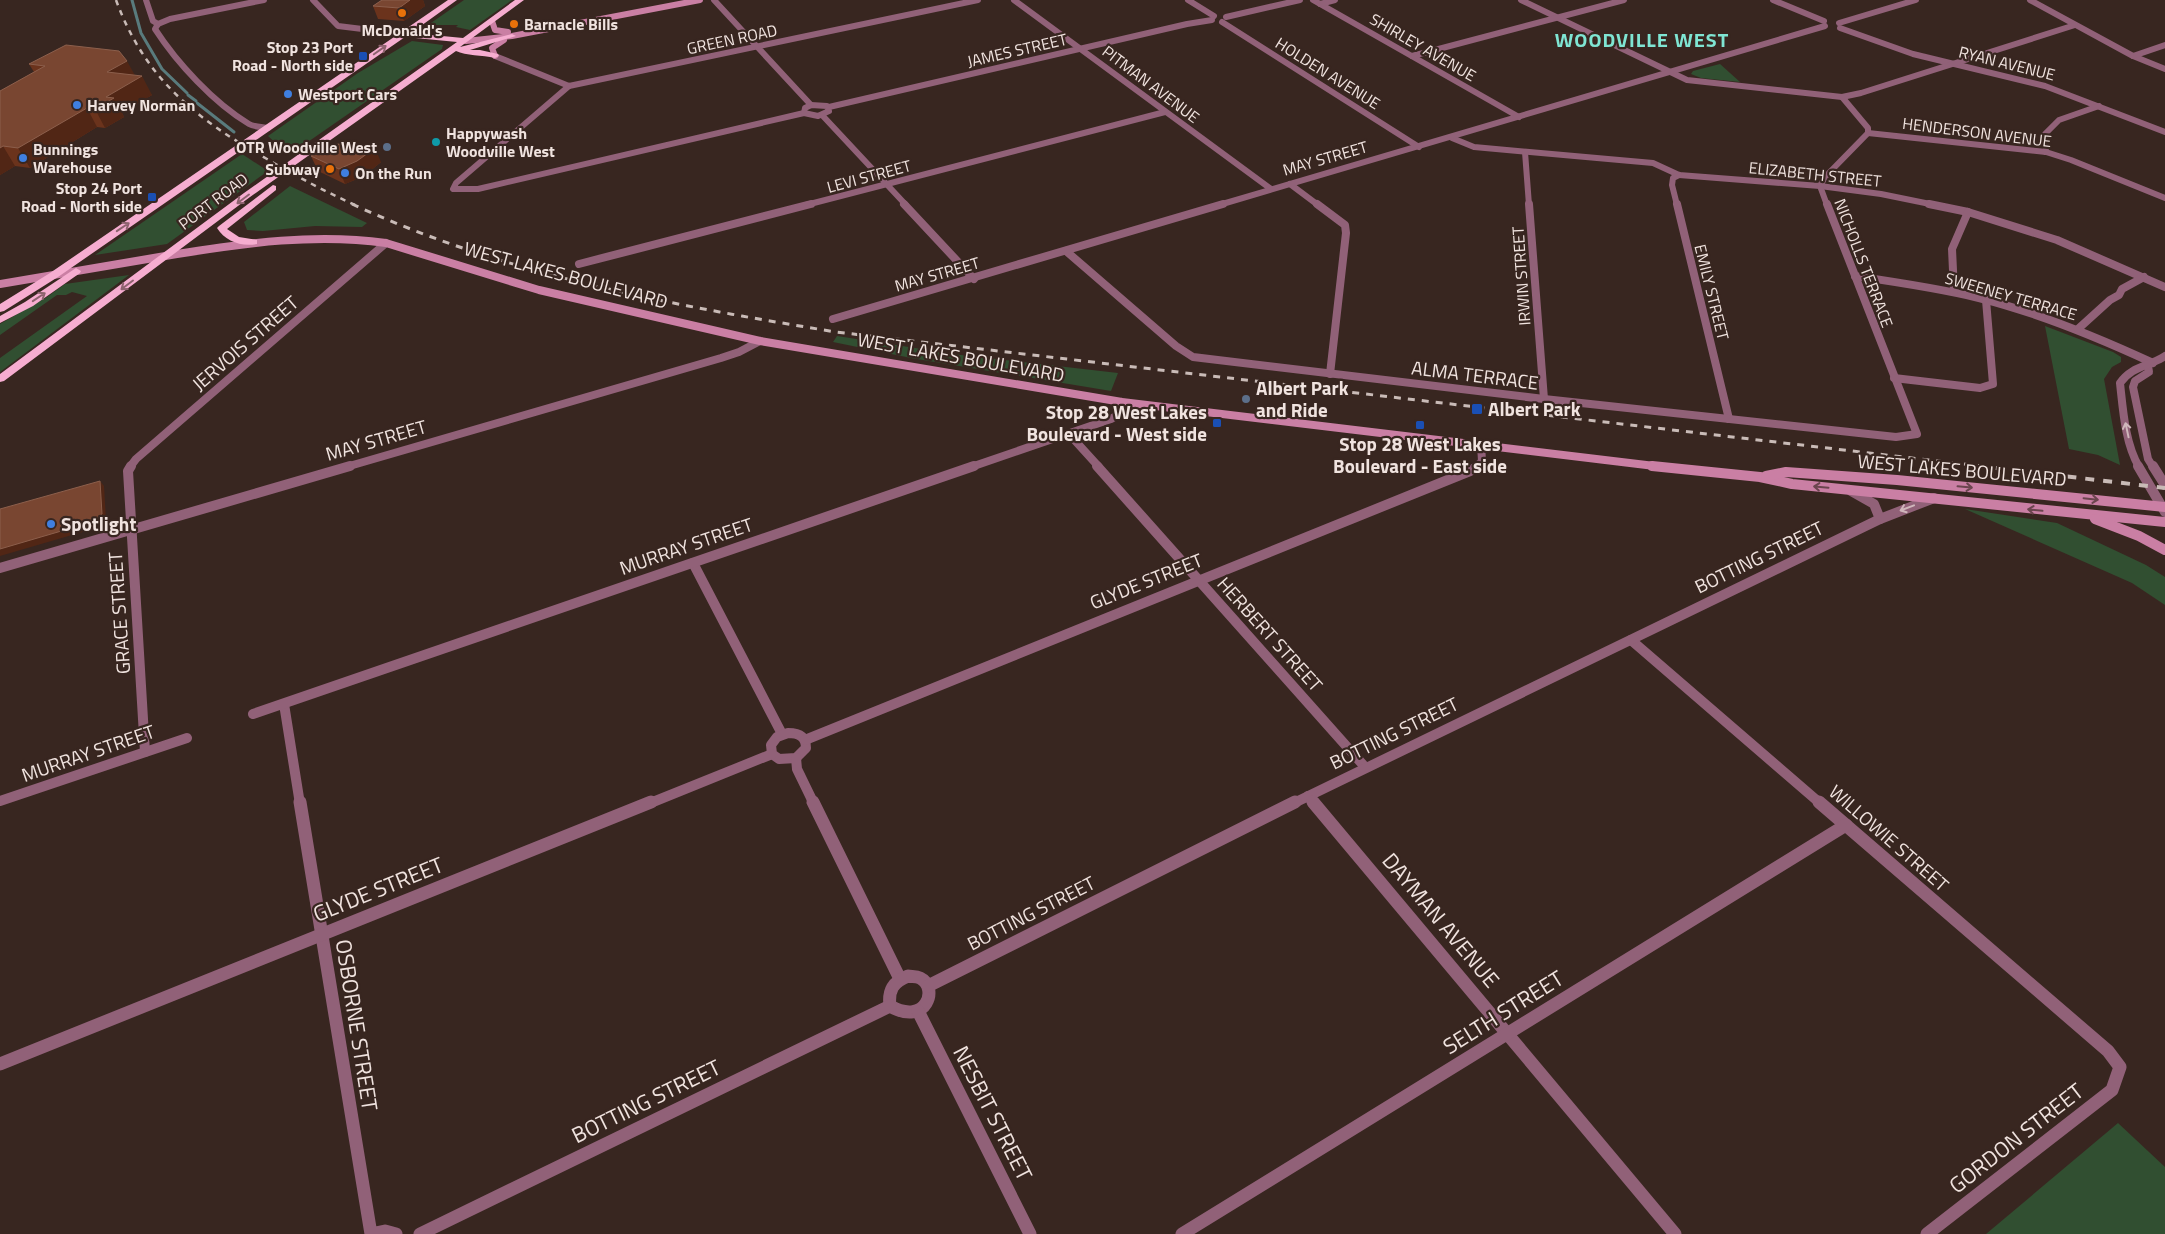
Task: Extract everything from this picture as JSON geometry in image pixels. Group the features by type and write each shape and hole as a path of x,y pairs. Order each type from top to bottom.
{"highway":[{"name":"PORT ROAD","path":"0,309 54,275 453,0"},
{"name":"PORT ROAD","path":"0,379 370,106 470,38 520,0"},
{"path":"411,29 470,38"},
{"path":"403,34 470,38"},
{"path":"438,58 510,34"},
{"path":"438,58 466,52 480,52 495,56"},
{"path":"254,242 234,240 225,234 222,228 290,174 376,112 370,106"},
{"path":"0,320 29,304 76,271"},
{"path":"0,295 3,302 0,305"}],"main road":[{"path":"495,56 492,48 510,34 671,0"},
{"path":"470,38 510,34 700,0"},
{"path":"492,21 495,30 510,34"},
{"name":"WEST LAKES BOULEVARD","path":"0,284 166,255 254,242 325,236 365,239 386,243 539,290 760,341 1122,402 1660,467 1760,477 1792,484 2165,522"},
{"name":"WEST LAKES BOULEVARD","path":"1760,477 1786,472 2164,508"},
{"name":"WEST LAKES BOULEVARD","path":"2083,515 2139,536 2165,550"}],"street":[{"path":"146,0 153,22 158,24"},
{"path":"264,0 170,19 158,24 155,29 168,49 214,98 251,125 268,128"},
{"path":"313,0 335,24 403,34"},
{"path":"714,0 811,105 805,108 804,113"},
{"name":"GREEN ROAD","path":"569,86 978,0"},
{"name":"PITMAN AVENUE","path":"1014,0 1271,189"},
{"path":"1188,0 1213,18 1224,20 1300,0"},
{"name":"SHIRLEY AVENUE","path":"1313,0 1520,117"},
{"path":"1320,4 1335,0"},
{"path":"1521,0 1669,73 1687,80 1842,97 1861,93 2075,25"},
{"path":"1412,56 1624,0"},
{"path":"1773,0 1825,24 1839,25 1911,0"},
{"path":"2030,0 2133,56 2165,69"},
{"name":"JAMES STREET","path":"811,105 829,107 1213,18"},
{"name":"HOLDEN AVENUE","path":"1224,20 1419,147"},
{"name":"MAY STREET","path":"833,319 974,279 1271,189 1452,138 1825,24"},
{"name":"RYAN AVENUE","path":"1839,25 1913,54 2045,86 2165,132"},
{"path":"359,28 411,29"},
{"path":"2133,56 2165,45"},
{"path":"495,56 569,86 452,187 453,189 460,191 478,189 804,113 813,116 822,115 829,111 829,107"},
{"path":"1842,97 1868,128 1868,133"},
{"path":"2046,152 2045,134 2059,120 2099,106"},
{"name":"LEVI STREET","path":"579,264 888,186 1165,112"},
{"path":"822,115 974,279"},
{"name":"HENDERSON AVENUE","path":"1868,133 2046,152 2071,160 2165,198"},
{"name":"NICHOLLS TERRACE","path":"1868,133 1825,177 1820,186 1917,434"},
{"name":"ELIZABETH STREET","path":"1452,138 1462,144 1474,147 1653,163 1679,175 1820,186 1881,194 1968,212 2057,240 2165,287"},
{"name":"IRWIN STREET","path":"1525,152 1544,399"},
{"name":"EMILY STREET","path":"1679,175 1673,178 1672,184 1729,419"},
{"path":"1290,184 1345,225 1346,233 1330,374"},
{"path":"1954,292 1952,249 1968,212"},
{"name":"JERVOIS STREET","path":"128,471 136,459 386,243"},
{"name":"ALMA TERRACE","path":"1066,251 1176,346 1193,357 1544,399 1896,437 1917,434"},
{"name":"SWEENEY TERRACE","path":"1855,276 1954,292 1986,300 2078,329 2151,365"},
{"path":"2078,329 2110,300 2119,295 2124,288 2144,277"},
{"path":"1894,378 1980,388 1993,384 1986,300"},
{"name":"MAY STREET","path":"0,568 721,358 739,352 760,341"},
{"path":"2165,356 2151,365 2148,372 2135,381 2133,387 2146,451 2165,485"},
{"name":"WEST LAKES BOULEVARD","path":"2151,365 2129,371 2120,383 2131,450 2164,508"},
{"name":"MURRAY STREET","path":"253,714 1111,419 1116,416 1122,402"},
{"name":"HERBERT STREET","path":"1069,434 1365,768"},
{"name":"GLYDE STREET","path":"805,740 1470,471 1482,461 1481,444"},
{"name":"GRACE STREET","path":"128,471 146,752"},
{"path":"1848,489 1874,504 1880,512 1880,519"},
{"name":"BOTTING STREET","path":"928,986 1365,768 1880,519 1934,498"},
{"path":"693,563 782,734"},
{"name":"WILLOWIE STREET","path":"1631,640 2108,1051 2120,1067"},
{"name":"OSBORNE STREET","path":"284,704 371,1234"},
{"path":"793,732 802,736 805,740 806,748 796,758 785,760 775,757 772,754 771,745 782,734 793,732"},
{"name":"MURRAY STREET","path":"0,801 187,738"},
{"name":"GLYDE STREET","path":"0,1064 322,933 772,754"},
{"path":"796,758 797,769 900,979"},
{"name":"DAYMAN AVENUE","path":"1308,796 1675,1234"},
{"name":"SELTH STREET","path":"1182,1234 1846,825"},
{"path":"908,976 920,978 928,986 930,994 927,1004 918,1011 909,1014 898,1013 890,1006 888,994 892,985 900,979 908,976"},
{"name":"BOTTING STREET","path":"420,1234 890,1006"},
{"name":"NESBIT STREET","path":"918,1011 1030,1234"},
{"name":"GORDON STREET","path":"1927,1234 2112,1090 2120,1067"},
{"path":"371,1234 385,1231 396,1234"}],"green space":[{"path":"464,0 512,0 470,30 456,27 458,25 428,25"},
{"path":"412,41 443,45 442,49 289,155 268,136 358,73"},
{"path":"1720,64 1740,82 1701,78 1691,74 1693,71"},
{"path":"242,154 268,171 167,244 95,255"},
{"path":"290,186 367,223 362,227 315,226 263,231 247,230 244,222"},
{"path":"129,275 0,372 0,358 87,296 72,292 66,295 57,295 0,335 0,324 47,297 65,284"},
{"path":"2045,326 2113,352 2121,357 2121,362 2112,367 2104,379 2120,465 2098,455 2069,449"},
{"path":"837,336 961,355 1118,373 1111,391 911,358 833,342"},
{"path":"1965,509 2057,523 2146,565 2165,577 2165,605 2132,583"},
{"path":"2118,1123 2165,1167 2165,1234 1986,1234"}],"building":[{"path":"382,0 410,0 399,8 373,6"},
{"name":"Harvey Norman","path":"66,45 119,51 127,61 107,72 142,76 106,97 114,98 95,109 87,108 18,148 3,146 0,148 0,91 45,66 29,64"},
{"path":"340,144 375,148 357,161 339,169 311,156 331,145"},
{"name":"Spotlight","path":"100,481 102,514 92,522 0,549 0,509"}],"waterway":[{"path":"132,0 141,33 162,69 187,93"},
{"path":"188,95 196,101"},
{"path":"197,103 234,132"}],"railway":[{"path":"116,0 128,28 142,53 176,94 196,112 241,144 310,183 355,205"},
{"path":"352,204 410,229 529,269 712,311 836,332 1989,467"},
{"path":"1978,466 2165,488"}],"place":[{"name":"McDonald's","path":"402,13"},
{"name":"Barnacle Bills","path":"514,24"},
{"name":"Stop 23 Port Road - North side","path":"363,56"},
{"name":"Westport Cars","path":"288,94"},
{"name":"Harvey Norman","path":"77,105"},
{"name":"Happywash Woodville West","path":"436,142"},
{"name":"OTR Woodville West","path":"387,147"},
{"name":"Bunnings Warehouse","path":"23,158"},
{"name":"Subway","path":"330,169"},
{"name":"On the Run","path":"345,173"},
{"name":"Stop 24 Port Road - North side","path":"152,197"},
{"name":"Albert Park and Ride","path":"1246,399"},
{"name":"Albert Park","path":"1477,409"},
{"name":"Stop 28 West Lakes Boulevard - West side","path":"1217,423"},
{"name":"Stop 28 West Lakes Boulevard - East side","path":"1420,425"},
{"name":"Spotlight","path":"51,524"}],"district":[{"name":"WOODVILLE WEST","path":"1642,40"}]}
